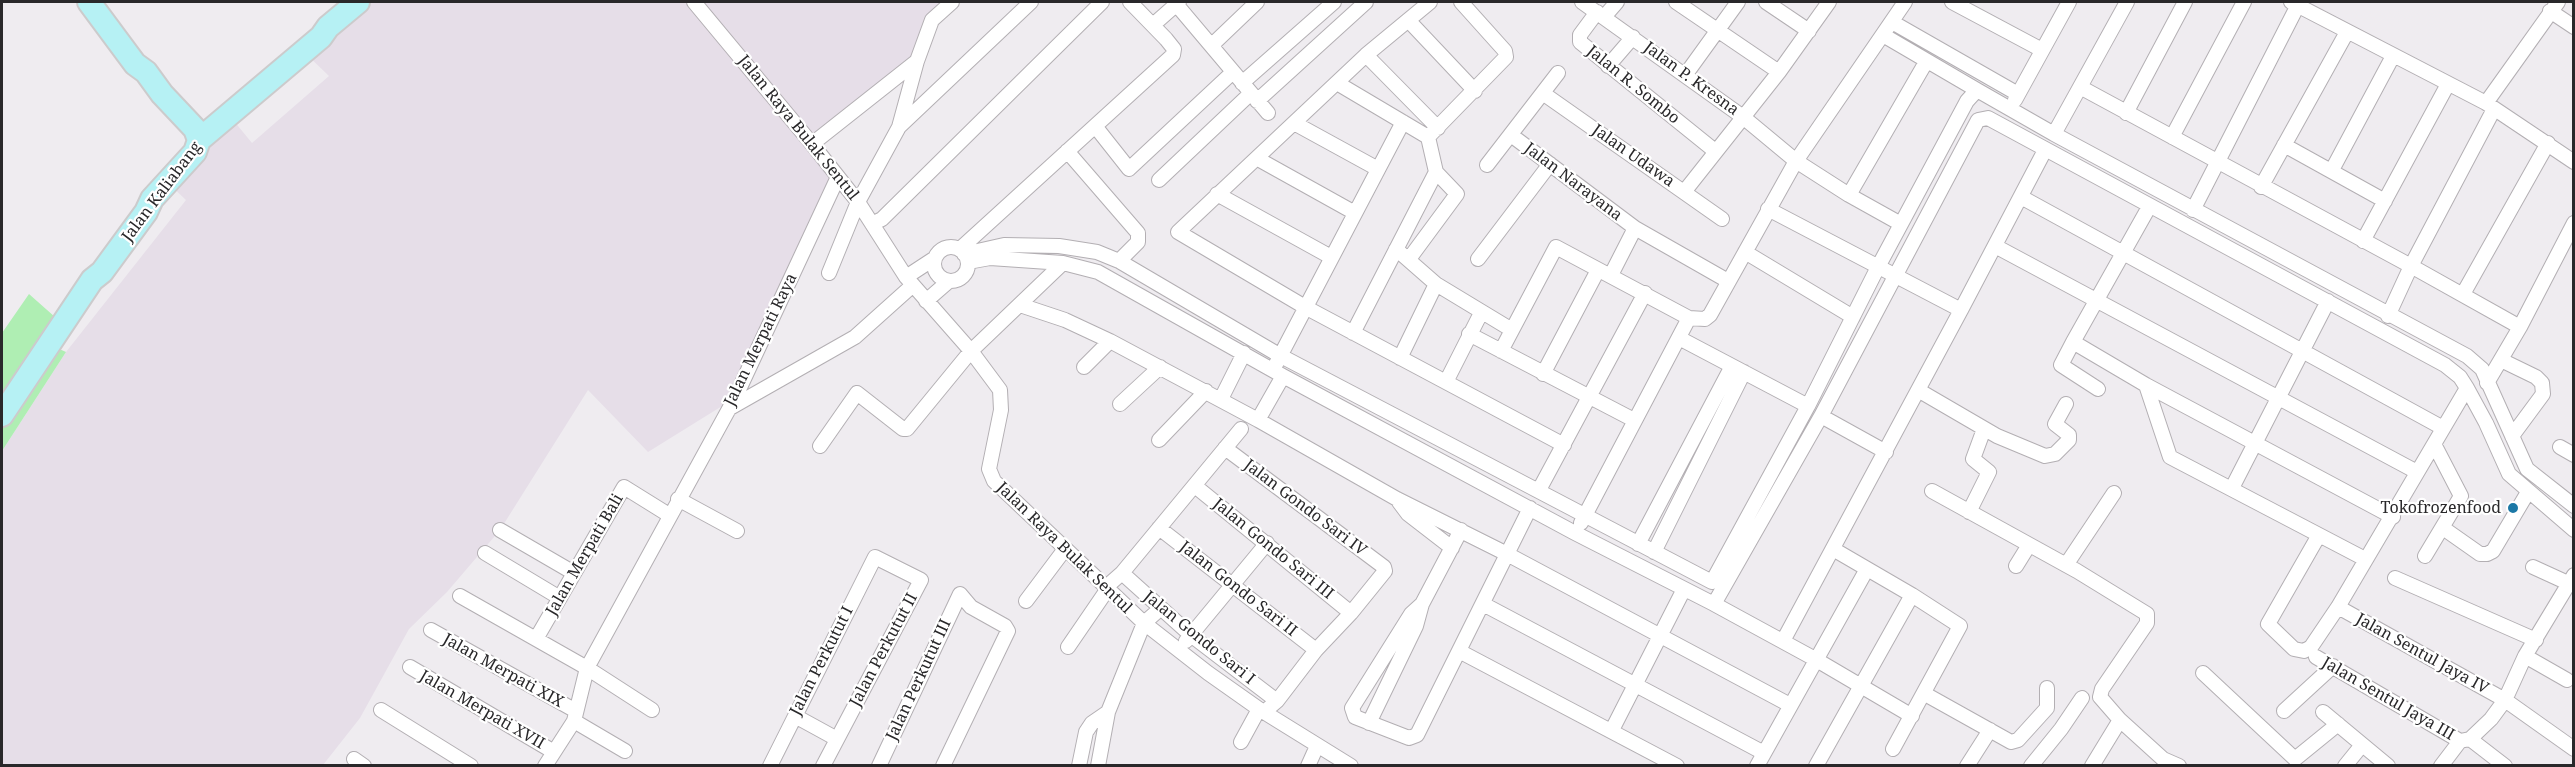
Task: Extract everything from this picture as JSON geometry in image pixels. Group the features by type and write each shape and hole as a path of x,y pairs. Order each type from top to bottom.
{"main road":[{"path":"89,2 135,64 146,72 162,94 195,129 199,140"},
{"name":"Jalan Kaliabang","path":"2,415 93,280 102,272 146,212 152,200 195,152 199,140 321,37 347,5"}],"street":[{"name":"Jalan Raya Bulak Sentul","path":"694,2 813,144 858,202 910,281 971,351 1000,390 1002,399 989,470 990,477 1106,589 1177,650 1262,710 1351,765"},
{"path":"829,273 858,202 899,127 917,61 932,20 952,2"},
{"path":"899,127 1031,2"},
{"path":"873,224 882,219 1102,2"},
{"path":"926,301 949,281 963,276 964,255 1067,150 1173,55 1174,48 1130,2"},
{"path":"1212,45 1257,2"},
{"path":"1159,180 1250,92 1334,2"},
{"path":"1250,92 1366,2"},
{"path":"1430,2 1366,55 1258,159 1216,194 1179,232 1305,307 1564,445"},
{"path":"1433,132 1506,57 1506,53 1461,2"},
{"name":"Jalan P. Kresna","path":"1582,2 1686,74 1796,161 1901,224"},
{"path":"1600,14 1617,2"},
{"path":"1676,2 1779,72"},
{"path":"1686,74 1738,2"},
{"path":"1766,2 1809,31"},
{"path":"1684,192 1714,151 1779,72 1830,2"},
{"path":"1501,351 1556,247 1689,318 1706,319 1717,304 1796,161 1905,2"},
{"path":"1952,2 2042,50"},
{"path":"2009,110 2069,2"},
{"path":"2054,134 2127,2"},
{"path":"2126,113 2184,2"},
{"path":"2172,137 2244,2"},
{"path":"1153,26 1178,3 1268,113"},
{"path":"2193,210 2294,3 2490,106 2574,162"},
{"path":"2388,315 2490,106 2554,6 2574,27"},
{"name":"Jalan R. Sombo","path":"1600,14 1579,39 1608,66 1714,151"},
{"path":"1408,20 1474,91"},
{"path":"1892,22 2018,94"},
{"path":"2261,187 2347,32"},
{"path":"1883,35 2009,110 2467,356 2482,369 2526,469 2574,506"},
{"path":"1608,66 1633,37"},
{"path":"1353,333 1436,172 1433,132 1366,55"},
{"path":"2332,170 2393,56"},
{"path":"813,144 917,61"},
{"path":"1850,195 1926,62"},
{"path":"1095,126 1128,169 1233,72"},
{"path":"1487,165 1558,74"},
{"path":"1337,83 1403,122 1433,132"},
{"path":"2363,241 2448,84"},
{"path":"2080,87 2520,327"},
{"path":"964,255 1004,245 1059,246 1097,252 1119,261 1279,355 1539,490 1709,582 1714,580 1808,405 1878,267 1967,101 1977,90"},
{"name":"Jalan Udawa","path":"1544,94 1722,219"},
{"path":"1714,604 1821,416 1894,274 1978,120 1988,118 2445,365 2464,382 2509,474 2574,530"},
{"path":"1258,420 1278,373 1279,355 1403,122"},
{"path":"1294,123 1378,169"},
{"name":"Jalan Narayana","path":"1511,135 1635,228 1728,281"},
{"path":"2463,294 2548,143"},
{"path":"2284,145 2385,201"},
{"path":"1067,150 1138,233 1138,242 1119,261"},
{"path":"1783,641 1886,452 2045,150"},
{"path":"1258,159 1354,213"},
{"path":"1478,259 1550,164"},
{"path":"1409,259 1457,194 1436,172"},
{"name":"Jalan Merpati Raya","path":"550,761 575,716 587,668 731,404 838,177"},
{"path":"1216,194 1331,257"},
{"path":"2021,197 2443,428"},
{"path":"2098,389 2061,365 2124,254 2155,210 2170,197"},
{"path":"1768,209 1961,310"},
{"path":"2487,383 2520,327 2574,224"},
{"name":"Jalan Narayana","path":"1543,374 1604,272 1635,228"},
{"path":"1995,246 2417,472"},
{"path":"731,404 855,337 945,248 964,255 1063,263 1098,272 1278,373 1575,533 1783,641 1912,716"},
{"path":"1396,249 1436,284 1512,330"},
{"path":"1745,252 1853,317"},
{"path":"935,258 936,273 949,281"},
{"path":"820,446 857,393 903,429 907,429 971,351 1063,263"},
{"path":"1400,358 1436,284"},
{"path":"1539,490 1645,293"},
{"path":"1168,310 1176,294"},
{"path":"2232,488 2328,302"},
{"path":"1020,305 1065,320 1110,341 1221,399 1397,499 1507,554 1790,705"},
{"path":"1446,382 1481,313"},
{"path":"1575,533 1689,318"},
{"path":"1469,334 1634,420"},
{"path":"1679,338 1808,405"},
{"path":"1084,367 1110,341"},
{"path":"2073,342 2146,385 2393,517"},
{"path":"1221,399 1244,353"},
{"path":"2501,360 2536,377 2542,383 2543,394 2511,436"},
{"path":"1120,404 1160,367"},
{"path":"1638,543 1738,369"},
{"path":"1654,552 1738,369"},
{"path":"2319,536 2268,624 2294,649 2304,651 2312,647 2393,517 2443,428 2464,382 2482,369"},
{"path":"2146,385 2170,457 2365,559"},
{"path":"1918,390 2019,447 2050,456 2070,437 2055,424 2066,404"},
{"path":"1160,440 1206,391"},
{"path":"1821,416 1886,452"},
{"path":"1068,647 1106,589 1122,573 1241,429"},
{"path":"1969,512 1989,471 1973,459 1984,429"},
{"path":"2425,556 2461,496 2434,444"},
{"path":"2560,447 2574,455"},
{"name":"Jalan Gondo Sari IV","path":"1225,448 1384,567 1383,576 1352,613"},
{"name":"Jalan Gondo Sari III","path":"1195,486 1352,613"},
{"name":"Jalan Merpati Bali","path":"536,639 624,487 669,515"},
{"path":"1932,491 2067,565 2147,614 2149,618 2102,689 2100,697 2120,720 2163,759 2179,765"},
{"path":"2443,528 2480,554 2493,552 2528,492"},
{"path":"2067,565 2114,493"},
{"path":"678,499 737,531"},
{"path":"1397,499 1406,512 1452,548"},
{"path":"1422,604 1411,614 1352,708 1355,717 1409,738 1414,737 1460,651 1530,508"},
{"name":"Jalan Gondo Sari II","path":"1159,528 1316,650"},
{"path":"500,530 574,573"},
{"path":"1369,723 1419,618 1422,604 1461,530"},
{"path":"1177,650 1192,636 1267,543"},
{"path":"2016,566 2029,545"},
{"path":"1026,601 1065,549"},
{"path":"1833,549 1912,594 1960,626 1893,749"},
{"path":"485,553 560,598"},
{"name":"Jalan Perkutut I","path":"770,765 875,557"},
{"name":"Jalan Perkutut II","path":"823,765 921,580 875,557"},
{"path":"2441,765 2465,740 2491,719 2505,700 2525,656 2571,579 2533,567"},
{"path":"1483,604 1635,685 1760,759 1867,569"},
{"name":"Jalan Gondo Sari I","path":"1122,573 1192,636 1278,701"},
{"path":"2395,578 2536,640"},
{"path":"1612,730 1684,589"},
{"name":"Jalan Perkutut III","path":"879,765 960,594 971,606 1005,626 1008,631 943,765"},
{"path":"1833,765 1818,762 1859,685 1912,594"},
{"path":"460,596 587,668 652,710"},
{"name":"Jalan Sentul Jaya IV","path":"2338,607 2505,700 2574,749"},
{"path":"1098,765 1108,712 1144,623 1160,609"},
{"path":"1241,742 1262,710 1278,701 1316,650 1352,613"},
{"name":"Jalan Merpati XIX","path":"430,630 575,716 626,751"},
{"path":"1460,651 1677,765"},
{"path":"2525,656 2567,680"},
{"name":"Jalan Sentul Jaya III","path":"2316,657 2465,740 2505,765"},
{"path":"2284,711 2334,666"},
{"name":"Jalan Merpati XVII","path":"410,667 550,761"},
{"path":"2203,673 2295,759 2338,724"},
{"path":"1925,694 2011,742 2018,740 2047,708 2048,688"},
{"path":"2031,765 2061,729 2082,698"},
{"path":"381,710 471,765"},
{"path":"1079,765 1086,732 1092,723 1108,712"},
{"path":"2323,712 2388,765"},
{"path":"795,716 837,739"},
{"path":"2092,765 2120,720"},
{"path":"1967,765 1990,730"},
{"path":"2345,765 2362,745"},
{"path":"1308,765 1317,746"}],"shaded area":[{"path":"358,2 952,2 934,17 917,61 813,144 838,177 735,398 648,452 588,390 500,530 447,592 409,629 360,718 323,765 2,766 2,451 66,352 186,200 167,182 229,115 252,143 329,76 303,51"}],"green space":[{"path":"29,294 64,325 48,344 66,352 2,451 2,333"}],"place":[{"name":"Tokofrozenfood","path":"2513,508"}]}
